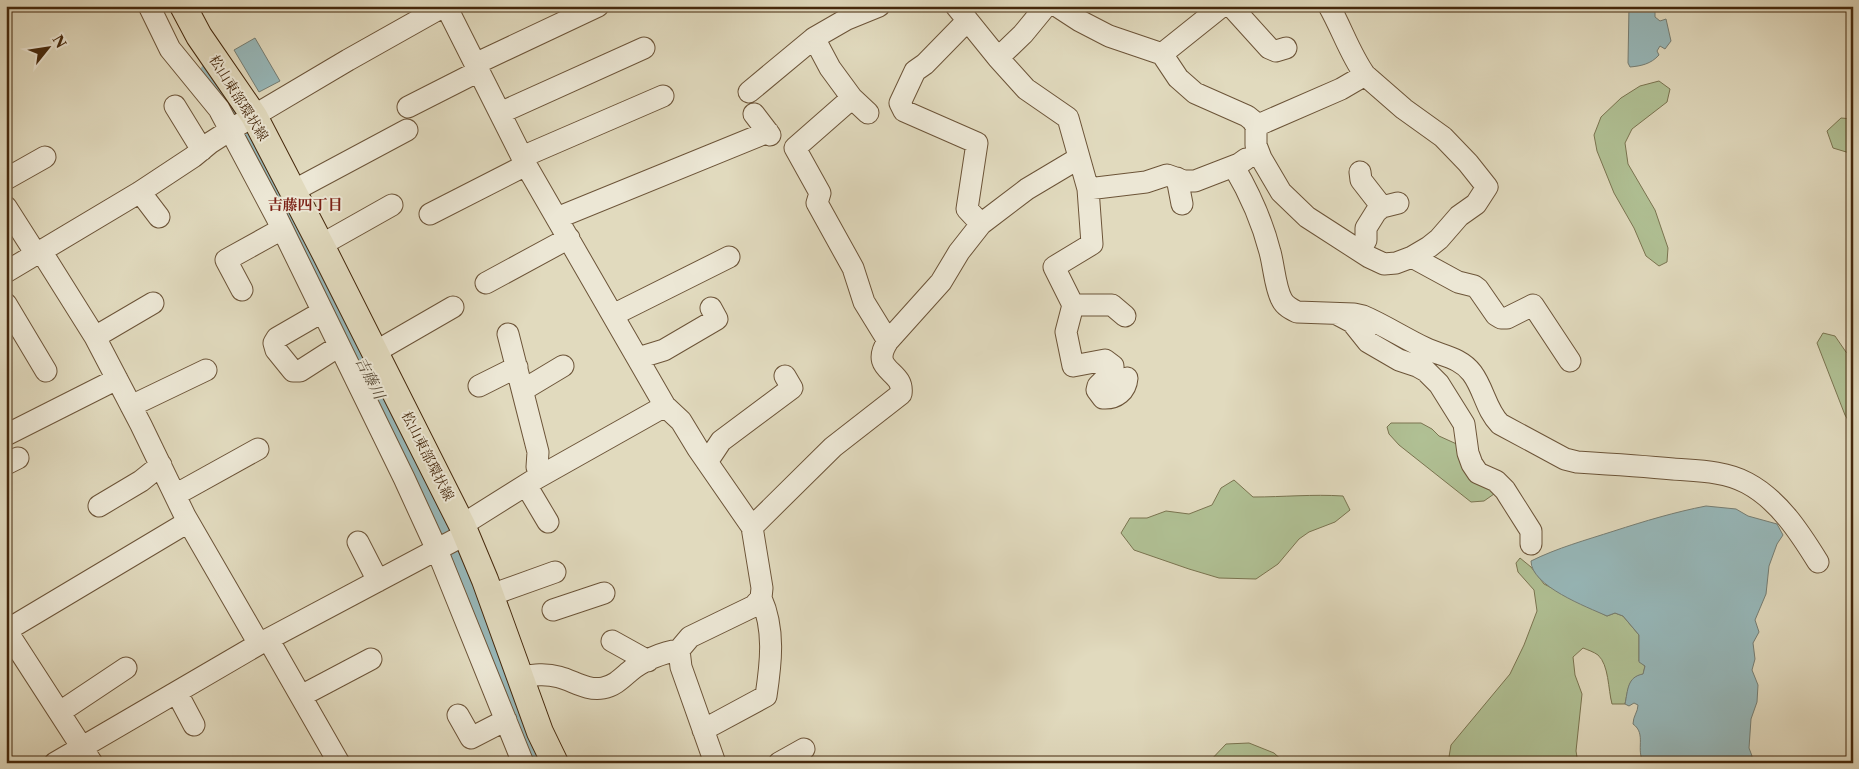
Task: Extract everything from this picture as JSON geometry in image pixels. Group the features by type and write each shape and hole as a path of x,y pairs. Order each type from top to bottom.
{"main road":[{"name":"松山東部環状線","path":"184,6 242,123 293,191 321,245 347,336 375,352 453,538 491,595 540,732 555,763"}],"street":[{"path":"149,6 170,48 219,109 242,123 282,229 322,312 347,336 404,478 453,538 506,720 523,763"},
{"path":"6,272 140,192 242,123 348,60 445,6 524,161 665,406 681,421 752,526 762,588 761,598 767,611 771,630 766,696 703,730"},
{"path":"408,106 477,67 598,6"},
{"path":"749,92 814,38 847,19 879,6"},
{"path":"998,58 1023,34 1046,6"},
{"path":"1057,6 1109,36 1162,54 1178,78 1195,93 1247,116 1252,120 1261,158 1281,192 1307,217 1360,251 1384,264 1396,263 1429,248 1439,240 1451,224 1476,204 1487,187 1468,163 1443,137 1404,109 1366,76 1357,63 1330,6"},
{"path":"1162,54 1223,6 1269,48 1276,51 1286,48"},
{"path":"981,224 967,209 977,144 904,111 900,103 915,71 926,64 962,13 1026,89 1068,118 1088,189 1092,244 1054,267 1073,305 1066,332 1073,366 1105,360 1110,362 1113,366 1112,370 1098,386 1097,390 1103,398 1119,394 1124,389 1127,378"},
{"path":"814,38 830,68 852,98 868,113"},
{"path":"500,113 644,48"},
{"path":"1088,189 1146,182 1167,175 1184,181 1195,181 1234,166 1248,157 1256,136 1366,76"},
{"path":"430,214 524,161 663,96"},
{"path":"852,98 795,148 820,193 817,203 853,268 864,302 888,342"},
{"path":"175,106 202,150"},
{"path":"557,218 769,134 754,114"},
{"path":"293,191 407,130"},
{"path":"6,179 45,157"},
{"path":"752,526 833,447 901,394 902,388 899,381 884,364 880,356 888,342 941,282 959,252 981,224 1027,188 1079,158"},
{"path":"1234,166 1258,213 1268,241 1278,292 1282,302 1290,308 1297,312 1354,314 1362,316 1427,350 1452,358 1466,366 1476,380 1494,418 1507,428 1544,446 1558,456 1577,462 1710,472 1735,478 1748,484 1782,512 1795,527 1818,562"},
{"path":"1360,172 1361,180 1390,205 1371,218 1366,228 1366,240 1360,251"},
{"path":"1177,178 1182,204"},
{"path":"140,192 159,217"},
{"path":"321,245 392,205"},
{"path":"6,207 39,252 95,337 188,522 264,642 301,696 339,763"},
{"path":"242,290 226,260 282,229"},
{"path":"486,283 569,238"},
{"path":"1412,257 1458,282 1474,286 1496,315 1501,318 1507,318 1533,305 1570,361"},
{"path":"613,315 729,258"},
{"path":"95,337 153,303"},
{"path":"6,304 46,372"},
{"path":"1073,305 1112,305 1125,316"},
{"path":"375,352 453,307"},
{"path":"638,358 664,350 717,319 711,308"},
{"path":"322,312 277,338 274,344 276,350 292,371 300,371 347,336"},
{"path":"1337,313 1352,322 1368,342 1399,360 1417,366 1439,384 1464,424 1468,453 1472,464 1478,473 1496,481 1506,490 1531,531 1531,544"},
{"path":"508,334 538,452 534,480 548,522"},
{"path":"6,435 202,366"},
{"path":"523,390 563,366"},
{"path":"479,386 517,367"},
{"path":"707,462 721,441 792,388 785,376"},
{"path":"55,763 87,755 176,693 264,642 378,581 453,538 534,480 665,406"},
{"path":"175,494 258,448"},
{"path":"99,506 141,481 161,465"},
{"path":"87,755 6,630 188,522"},
{"path":"358,542 378,581"},
{"path":"491,595 546,576 553,614 604,593"},
{"path":"520,677 550,675 589,688 602,688 613,685 631,670 665,652 679,650 690,637 754,606 761,598"},
{"path":"612,641 648,661"},
{"path":"679,650 681,667 715,763"},
{"path":"301,696 371,659"},
{"path":"60,712 126,668"},
{"path":"176,693 194,725"},
{"path":"458,715 470,738 506,720"},
{"path":"779,763 804,749"}],"green space":[{"path":"1659,81 1670,89 1667,102 1632,129 1625,143 1628,164 1655,210 1668,248 1667,262 1659,266 1646,256 1634,228 1614,193 1597,151 1594,135 1601,117 1621,98 1640,86"},
{"path":"1841,118 1853,119 1853,154 1833,148 1827,131"},
{"path":"1823,333 1835,336 1846,352 1853,357 1853,428 1845,415 1817,343"},
{"path":"1391,423 1421,423 1432,429 1439,436 1461,446 1491,484 1494,494 1484,501 1471,502 1399,445 1389,434 1387,427"},
{"path":"1234,480 1253,497 1343,496 1350,510 1335,522 1309,532 1299,539 1278,564 1256,579 1219,578 1189,569 1134,550 1121,533 1130,518 1147,518 1166,511 1189,514 1212,505 1221,488"},
{"path":"1520,558 1531,567 1544,584 1607,616 1615,613 1623,616 1639,635 1639,661 1645,666 1643,675 1634,678 1632,681 1625,704 1612,704 1602,659 1593,652 1583,648 1573,657 1575,675 1582,694 1576,751 1578,763 1448,763 1451,745 1510,674 1537,611 1534,590 1518,572 1516,563"},
{"path":"1249,743 1274,753 1285,763 1208,763 1226,744"}],"water":[{"path":"1629,6 1655,6 1655,17 1660,21 1666,19 1671,41 1665,49 1660,46 1657,51 1659,55 1653,61 1630,67 1628,63"},
{"path":"255,38 280,81 259,92 234,50"},
{"path":"1706,506 1736,509 1748,516 1777,524 1783,535 1777,544 1769,566 1766,594 1755,620 1759,632 1753,643 1755,659 1752,670 1758,685 1757,702 1751,719 1749,748 1752,763 1644,763 1640,753 1639,732 1633,724 1638,705 1634,703 1629,706 1625,704 1631,681 1643,674 1645,666 1639,662 1639,635 1623,616 1615,613 1607,616 1574,601 1550,587 1533,570 1531,561 1561,548 1626,527"}],"waterway":[{"name":"吉藤川","path":"212,74 270,178 391,420 464,575 537,763"}],"district":[{"name":"吉藤四丁目","path":"305,205"}]}
